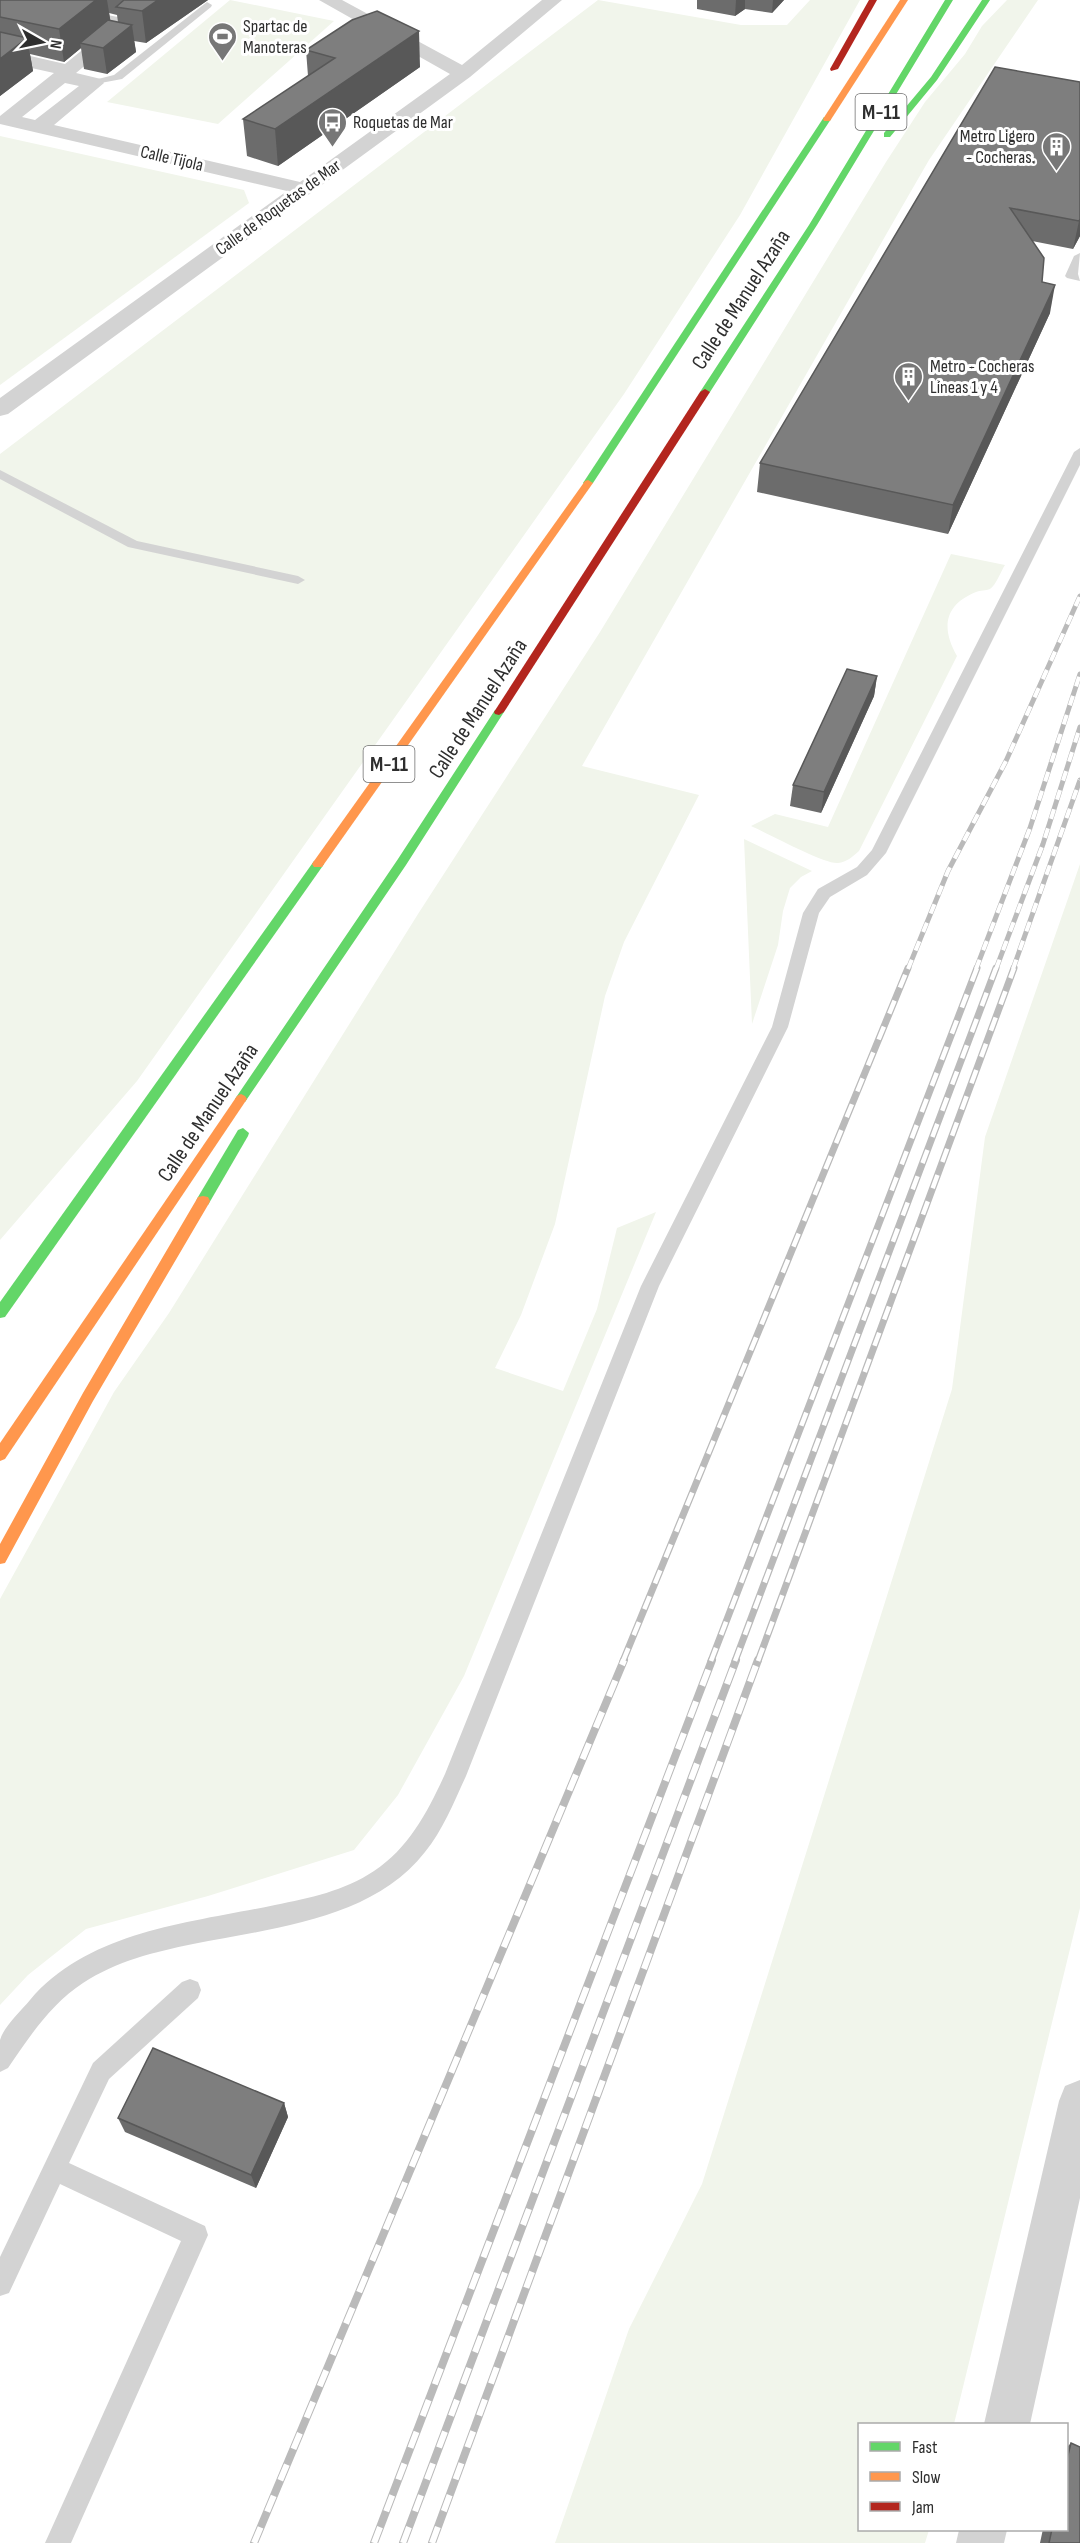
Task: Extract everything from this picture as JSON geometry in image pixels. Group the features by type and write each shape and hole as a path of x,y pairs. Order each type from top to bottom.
{"highway":[{"path":"829,79 873,0"},
{"name":"Calle de Manuel Azaña","path":"0,1313 615,445 904,0"},
{"name":"Calle de Manuel Azaña","path":"0,1455 402,862 813,225 949,0"},
{"path":"813,225 933,78 986,0"},
{"path":"974,19 993,0"},
{"path":"784,186 801,131"},
{"path":"293,1048 402,862"},
{"path":"0,1558 88,1397 251,1120"},
{"path":"26,1253 77,1203"}],"street":[{"path":"64,73 111,41 128,22 155,0"},
{"path":"328,0 463,73"},
{"name":"Calle de Roquetas de Mar","path":"0,409 463,73 553,0"},
{"path":"0,55 94,82"},
{"name":"Calle Tijola","path":"64,73 7,120 305,189"},
{"path":"39,128 94,82"},
{"path":"1006,2423 1080,2101"}],"lane":[{"path":"94,82 118,77 207,5"},
{"path":"76,12 128,22"},
{"path":"140,47 152,50"},
{"path":"1080,256 1071,276 1080,278"},
{"path":"0,2060 29,2016 56,1987 111,1955 138,1945 327,1906 362,1892 392,1871 417,1846 437,1813 455,1776 650,1286 780,1027 812,913 824,893 862,871 878,853 1080,452"},
{"path":"0,474 133,544 298,580"},
{"path":"0,2284 101,2071 190,1990"},
{"path":"55,2169 196,2235 58,2543"}],"shaded area":[{"name":"Spartac de Manoteras","path":"230,0 334,21 218,124 107,102"},
{"path":"598,0 741,25 787,25 810,0 860,0 740,215 624,394 137,1081 0,1240 0,454"},
{"path":"1007,0 1038,0 929,160 582,766 699,795 624,942 605,996 555,1224 521,1315 495,1368 563,1391 597,1309 617,1228 656,1212 464,1676 398,1795 354,1850 208,1896 86,1929 28,1975 0,2005 0,1599 114,1392 169,1313 418,914 600,632 886,162 925,102 965,54 982,26"},
{"path":"0,136 244,190 249,203 0,385"},
{"path":"951,554 1005,565 990,589 965,597 957,604 948,618 949,636 957,656 859,851 844,862 831,862 751,826 775,814 828,827"},
{"path":"744,839 812,871 801,877 790,888 783,911 778,945 752,1024"},
{"path":"1080,864 1080,1908 954,2423 858,2423 858,2531 929,2531 925,2543 555,2543 629,2329 702,2184 952,1389 985,1137"}],"building":[{"path":"0,0 96,0 59,29 0,17"},
{"path":"124,0 158,0 142,11 116,7"},
{"path":"377,11 419,31 275,129 243,119 335,58 306,50 352,20"},
{"path":"108,20 132,25 103,48 80,43"},
{"path":"0,32 27,38 0,59"},
{"name":"Metro - Cocheras Líneas 1 y 4","path":"995,67 1080,82 1080,219 1079,221 1010,208 1044,258 1042,282 1055,285 953,505 760,463"},
{"path":"847,669 877,676 824,792 793,785"},
{"path":"153,2048 284,2103 251,2175 118,2118"},
{"path":"1071,2443 1080,2447 1080,2543 1049,2543 1052,2531 1068,2531 1068,2455"}],"railway":[{"path":"908,969 948,871 1006,761 1080,596"},
{"path":"976,969 1030,828 1080,674"},
{"path":"996,969 1043,844 1080,727"},
{"path":"1013,969 1080,780"},
{"path":"623,1661 908,968"},
{"path":"711,1661 977,968"},
{"path":"735,1661 996,968"},
{"path":"758,1661 1014,968"},
{"path":"254,2543 624,1660"},
{"path":"374,2543 712,1660"},
{"path":"403,2543 736,1660"},
{"path":"432,2543 758,1660"}],"traffic: fast":[{"path":"705,392 813,225 949,0"},
{"path":"887,135 934,78 986,0"},
{"path":"588,483 827,119"},
{"path":"241,1099 402,862 499,712"},
{"path":"0,1313 318,864"},
{"path":"203,1201 243,1133"}],"traffic: slow":[{"path":"827,119 904,0"},
{"path":"318,864 588,483"},
{"path":"0,1455 241,1099"},
{"path":"0,1558 88,1397 203,1201"}],"traffic: jam":[{"path":"834,69 873,0"},
{"path":"499,712 705,392"}],"place":[{"name":"Spartac de Manoteras","path":"222,62"},
{"name":"Roquetas de Mar","path":"332,148"},
{"name":"Metro Ligero - Cocheras.","path":"1056,172"},
{"name":"Metro - Cocheras Líneas 1 y 4","path":"909,402"}]}
